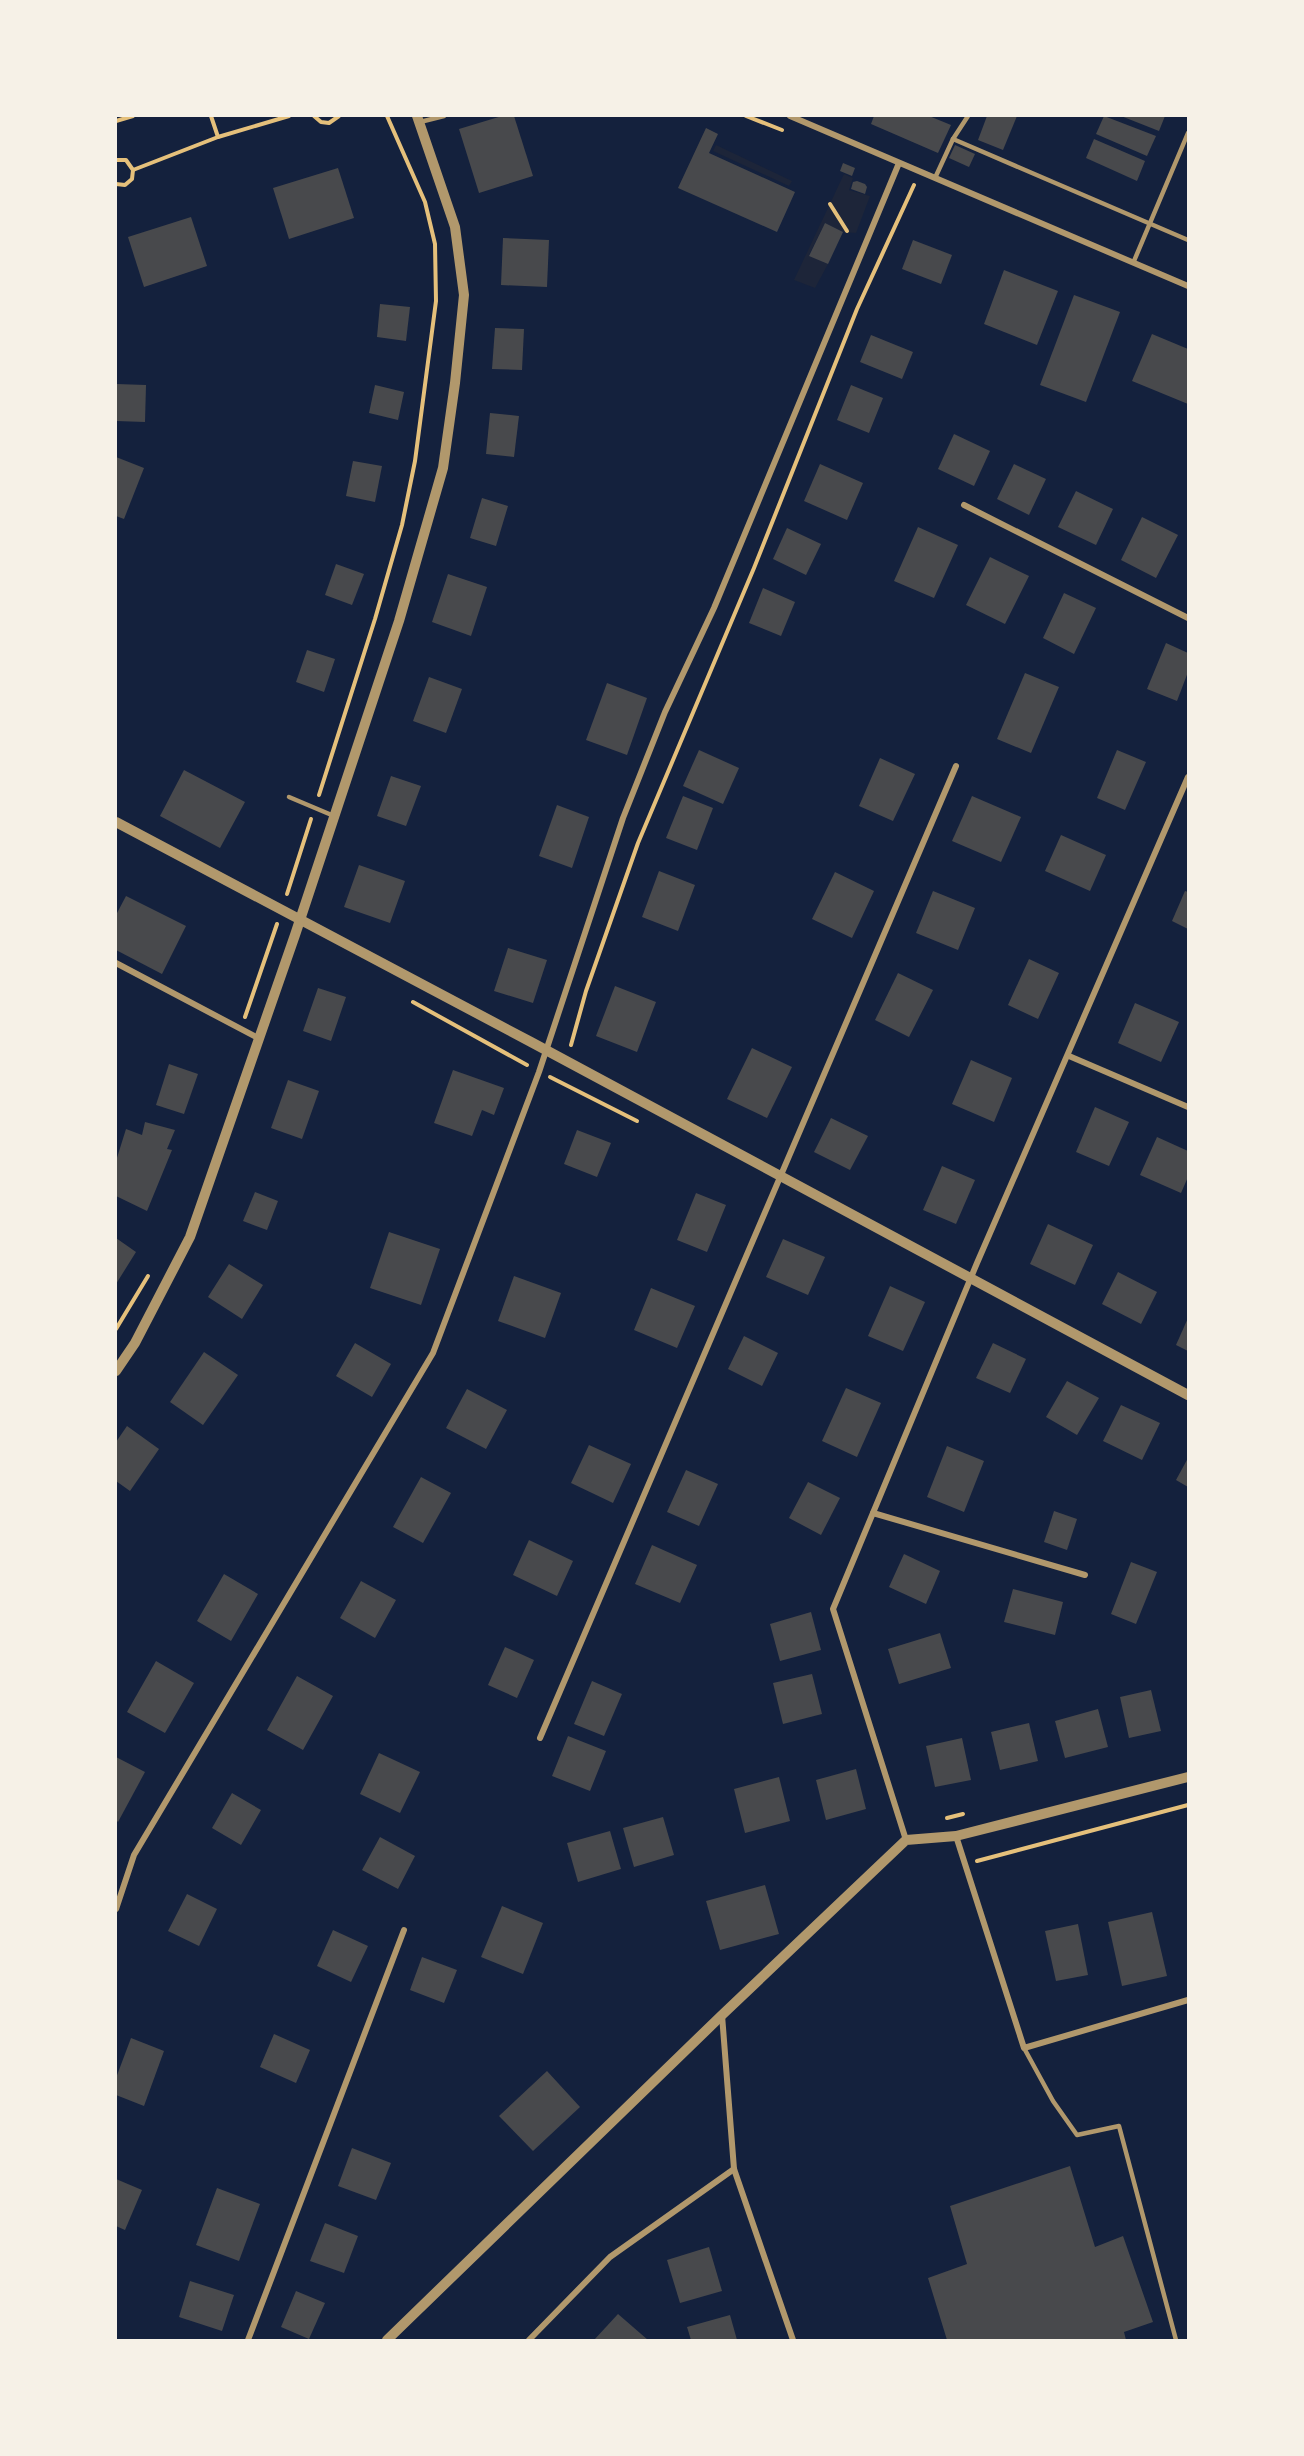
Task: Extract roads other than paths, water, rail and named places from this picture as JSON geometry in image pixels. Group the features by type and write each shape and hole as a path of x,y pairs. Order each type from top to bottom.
{"street":[{"path":"790,116 1188,286"},
{"path":"116,1371 135,1343 190,1237 300,919 399,621 443,468 464,295 455,227 418,119"},
{"path":"116,1909 134,1855 433,1353 546,1050 624,818 661,723 714,608 899,163"},
{"path":"964,505 1188,618"},
{"path":"540,1738 956,766"},
{"path":"906,1840 833,1609 971,1277 1185,795 1188,777"},
{"path":"116,822 566,1060 1188,1395"},
{"path":"116,963 258,1038"},
{"path":"1069,1056 1188,1107"},
{"path":"873,1513 1085,1575"},
{"path":"387,2340 906,1840 956,1836 1188,1778"},
{"path":"956,1836 1024,2048 1188,2000"},
{"path":"248,2340 404,1929"},
{"path":"722,2015 734,2169 793,2340"},
{"path":"529,2340 610,2257 734,2169"}],"lane":[{"path":"418,119 444,116"},
{"path":"935,178 953,139 968,116"},
{"path":"1134,261 1188,133"},
{"path":"953,139 1188,240"},
{"path":"290,797 334,816"},
{"path":"1024,2048 1053,2101 1077,2135 1119,2126 1176,2340"}]}
